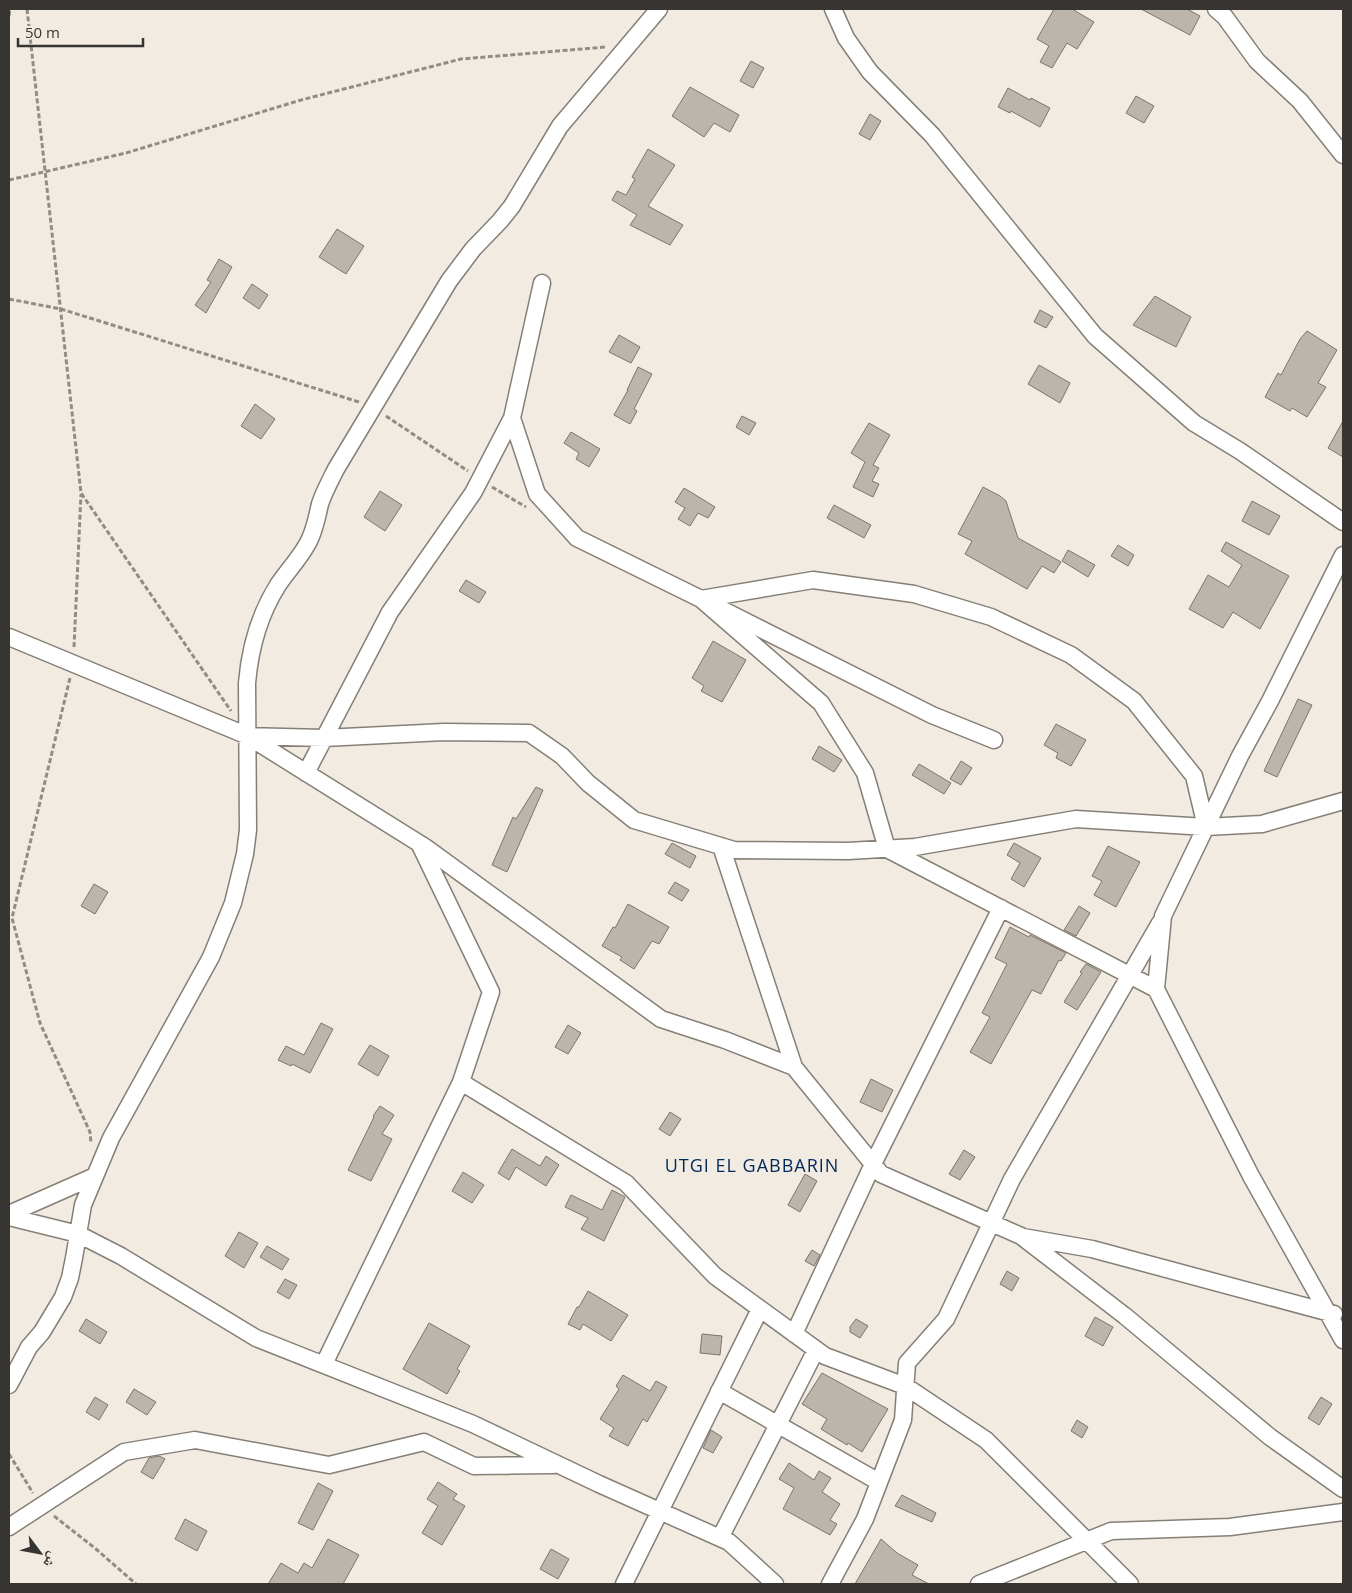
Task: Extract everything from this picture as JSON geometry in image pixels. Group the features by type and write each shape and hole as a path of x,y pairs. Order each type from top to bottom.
{"street":[{"path":"9,1385 29,1347 54,1315 63,1296 70,1278 83,1205 111,1138 211,957 233,902 245,854 248,830 247,683 249,661 261,618 279,585 308,542 327,486 336,469 449,281 473,249 512,206 560,126 659,9"},
{"path":"833,9 846,38 870,72 932,135 1095,336 1194,424 1240,451 1343,522"},
{"path":"1216,9 1225,17 1258,61 1300,102 1343,155"},
{"path":"306,773 390,612 473,493 512,418 542,282"},
{"path":"512,418 538,494 577,538 932,715 994,740"},
{"path":"830,1584 865,1520 903,1420 907,1364 946,1319 1012,1179 1163,916 1240,756 1270,701 1343,555"},
{"path":"701,599 813,580 914,594 991,616 1071,655 1134,701 1194,776 1206,827"},
{"path":"701,599 821,703 865,773 887,849 1156,989"},
{"path":"9,637 248,736 420,844 661,1019 726,1040 794,1067"},
{"path":"248,736 324,738 444,732 528,732 562,756 588,783 634,820 734,850 848,851 916,848 1076,819 1206,827 1262,824 1343,801"},
{"path":"324,1364 461,1082 491,992 420,844"},
{"path":"721,846 794,1067 881,1174 1021,1236 1092,1248 1336,1315"},
{"path":"794,1334 873,1164 1001,908"},
{"path":"1163,916 1156,989 1251,1176 1336,1315 1343,1340"},
{"path":"461,1082 626,1183 715,1276 824,1356 905,1386 986,1440 1130,1584"},
{"path":"9,1216 95,1176"},
{"path":"9,1216 78,1234 121,1256 256,1338 473,1424 729,1542 775,1584"},
{"path":"1021,1236 1125,1316 1270,1437 1343,1489"},
{"path":"624,1584 760,1308"},
{"path":"720,1538 816,1350"},
{"path":"719,1391 879,1482"},
{"path":"9,1527 124,1452 195,1440 329,1465 424,1442 474,1466 559,1465"},
{"path":"979,1584 1111,1530 1230,1527 1343,1512"}],"path":[{"path":"9,16 10,9"},
{"path":"27,9 81,493 73,664 12,918 40,1023 90,1132 92,1149"},
{"path":"9,180 126,153 301,100 461,59 629,44"},
{"path":"9,300 61,309 374,407 480,479 529,509"},
{"path":"81,493 231,712"},
{"path":"9,1454 41,1506 96,1549 136,1584"}],"building":[{"path":"1054,9 1072,9 1094,22 1077,49 1067,43 1052,68 1040,62 1049,46 1037,39"},
{"path":"1141,9 1187,9 1200,16 1190,35"},
{"path":"751,61 764,68 753,88 740,81"},
{"path":"690,87 739,115 730,132 714,123 704,137 672,116"},
{"path":"1008,88 1050,108 1040,127 1011,111 1010,113 998,107"},
{"path":"1136,96 1154,106 1144,123 1126,113"},
{"path":"870,114 881,121 870,140 859,134"},
{"path":"648,149 675,165 648,206 683,225 670,245 630,225 637,215 612,200 617,191 626,195 635,179 632,177"},
{"path":"337,229 364,246 346,274 319,257"},
{"path":"219,259 232,267 206,313 195,305 211,282 207,280"},
{"path":"252,284 268,295 259,309 243,298"},
{"path":"1155,296 1191,317 1176,347 1133,325"},
{"path":"1040,310 1053,317 1046,328 1034,322"},
{"path":"1307,331 1337,350 1318,383 1326,387 1307,417 1292,408 1290,411 1265,397 1278,373 1281,375 1300,339"},
{"path":"619,335 640,347 631,363 609,352"},
{"path":"1039,365 1070,383 1060,403 1028,384"},
{"path":"638,367 652,374 634,409 637,411 630,424 614,415"},
{"path":"255,404 275,419 261,439 241,426"},
{"path":"742,416 756,423 749,435 736,427"},
{"path":"1343,421 1343,457 1328,448"},
{"path":"869,423 890,435 873,465 879,468 872,481 879,484 873,497 853,487 865,462 851,453"},
{"path":"571,432 600,449 589,467 576,459 579,453 564,443"},
{"path":"983,487 1006,501 1018,538 1061,562 1054,573 1042,566 1027,589 965,554 972,541 958,534"},
{"path":"684,488 715,507 708,518 698,513 690,526 678,519 685,508 675,502"},
{"path":"380,491 402,505 385,531 364,517"},
{"path":"1252,501 1280,516 1269,535 1242,521"},
{"path":"834,505 871,525 864,538 827,518"},
{"path":"1226,542 1289,576 1260,629 1233,612 1223,628 1189,609 1208,575 1229,587 1242,565 1221,551"},
{"path":"1118,545 1134,555 1128,566 1111,556"},
{"path":"1068,550 1095,565 1088,577 1062,561"},
{"path":"466,580 486,592 479,603 459,591"},
{"path":"713,641 746,660 722,702 701,691 704,686 692,678"},
{"path":"1298,699 1312,705 1277,777 1264,771"},
{"path":"1056,724 1086,740 1071,766 1056,758 1058,753 1044,745"},
{"path":"819,746 842,760 834,772 812,759"},
{"path":"961,761 972,768 961,785 950,779"},
{"path":"919,764 951,783 944,794 912,775"},
{"path":"536,787 543,790 507,872 492,865 513,817 516,819"},
{"path":"672,843 696,856 690,868 665,854"},
{"path":"1014,843 1041,858 1024,887 1011,879 1020,863 1007,855"},
{"path":"1108,846 1140,862 1116,907 1094,895 1102,881 1092,876"},
{"path":"675,882 689,890 682,901 668,893"},
{"path":"94,884 108,892 95,914 81,906"},
{"path":"628,904 669,927 659,944 652,941 634,969 620,960 622,957 602,946 613,927 615,928"},
{"path":"1079,906 1090,913 1076,936 1064,930"},
{"path":"1010,927 1066,953 1061,961 1059,960 1041,994 1032,990 991,1064 970,1052 990,1017 982,1013 1007,964 995,958"},
{"path":"1086,964 1101,972 1077,1010 1064,1002"},
{"path":"321,1023 333,1029 310,1073 292,1064 291,1066 278,1060 286,1046 304,1055"},
{"path":"568,1025 581,1033 568,1054 555,1047"},
{"path":"370,1045 389,1056 378,1076 358,1064"},
{"path":"871,1079 893,1090 882,1112 860,1102"},
{"path":"380,1106 394,1115 382,1134 392,1139 371,1181 348,1170 373,1116"},
{"path":"670,1112 681,1119 670,1136 659,1129"},
{"path":"512,1149 540,1166 546,1156 559,1165 546,1186 516,1167 509,1180 498,1173"},
{"path":"964,1150 975,1157 960,1180 949,1174"},
{"path":"463,1172 484,1185 472,1203 452,1191"},
{"path":"805,1174 817,1181 800,1212 788,1205"},
{"path":"612,1190 625,1197 604,1241 581,1229 588,1218 565,1207 571,1195 602,1210"},
{"path":"239,1232 258,1243 244,1268 225,1256"},
{"path":"267,1246 289,1259 282,1270 260,1257"},
{"path":"812,1250 820,1255 814,1266 805,1261"},
{"path":"1007,1271 1019,1278 1012,1291 1000,1284"},
{"path":"285,1279 297,1285 289,1299 277,1292"},
{"path":"588,1291 628,1315 611,1341 583,1324 580,1330 568,1324"},
{"path":"1095,1317 1113,1327 1103,1346 1085,1336"},
{"path":"86,1319 107,1332 100,1344 79,1331"},
{"path":"856,1319 868,1326 860,1338 850,1332 850,1327"},
{"path":"429,1323 470,1346 457,1369 460,1371 447,1394 403,1369"},
{"path":"702,1334 722,1336 720,1355 700,1353"},
{"path":"822,1373 888,1409 862,1452 821,1429 827,1419 802,1404"},
{"path":"623,1375 650,1391 656,1381 667,1387 647,1422 643,1419 628,1446 609,1436 614,1428 600,1419 619,1389 616,1386"},
{"path":"134,1389 156,1402 147,1415 126,1402"},
{"path":"95,1397 108,1405 99,1420 86,1412"},
{"path":"1321,1397 1332,1404 1319,1425 1308,1418"},
{"path":"1077,1420 1088,1427 1082,1438 1071,1431"},
{"path":"711,1430 722,1437 713,1453 703,1448"},
{"path":"159,1456 165,1459 153,1479 141,1472 149,1458"},
{"path":"789,1463 814,1480 819,1471 831,1478 822,1492 840,1504 830,1520 837,1524 830,1535 783,1509 794,1488 779,1479"},
{"path":"438,1482 457,1494 453,1499 465,1506 442,1545 422,1533 438,1506 427,1499"},
{"path":"318,1483 333,1491 313,1530 298,1523"},
{"path":"902,1495 936,1513 932,1522 895,1506"},
{"path":"185,1519 207,1531 197,1551 175,1539"},
{"path":"328,1539 359,1555 343,1584 268,1584 281,1563 298,1573 304,1563 312,1568"},
{"path":"881,1539 897,1553 918,1565 912,1575 929,1584 855,1584"},
{"path":"551,1549 569,1559 558,1579 540,1569"}],"district":[{"name":"UTGI EL GABBARIN","path":"752,1166"}]}
